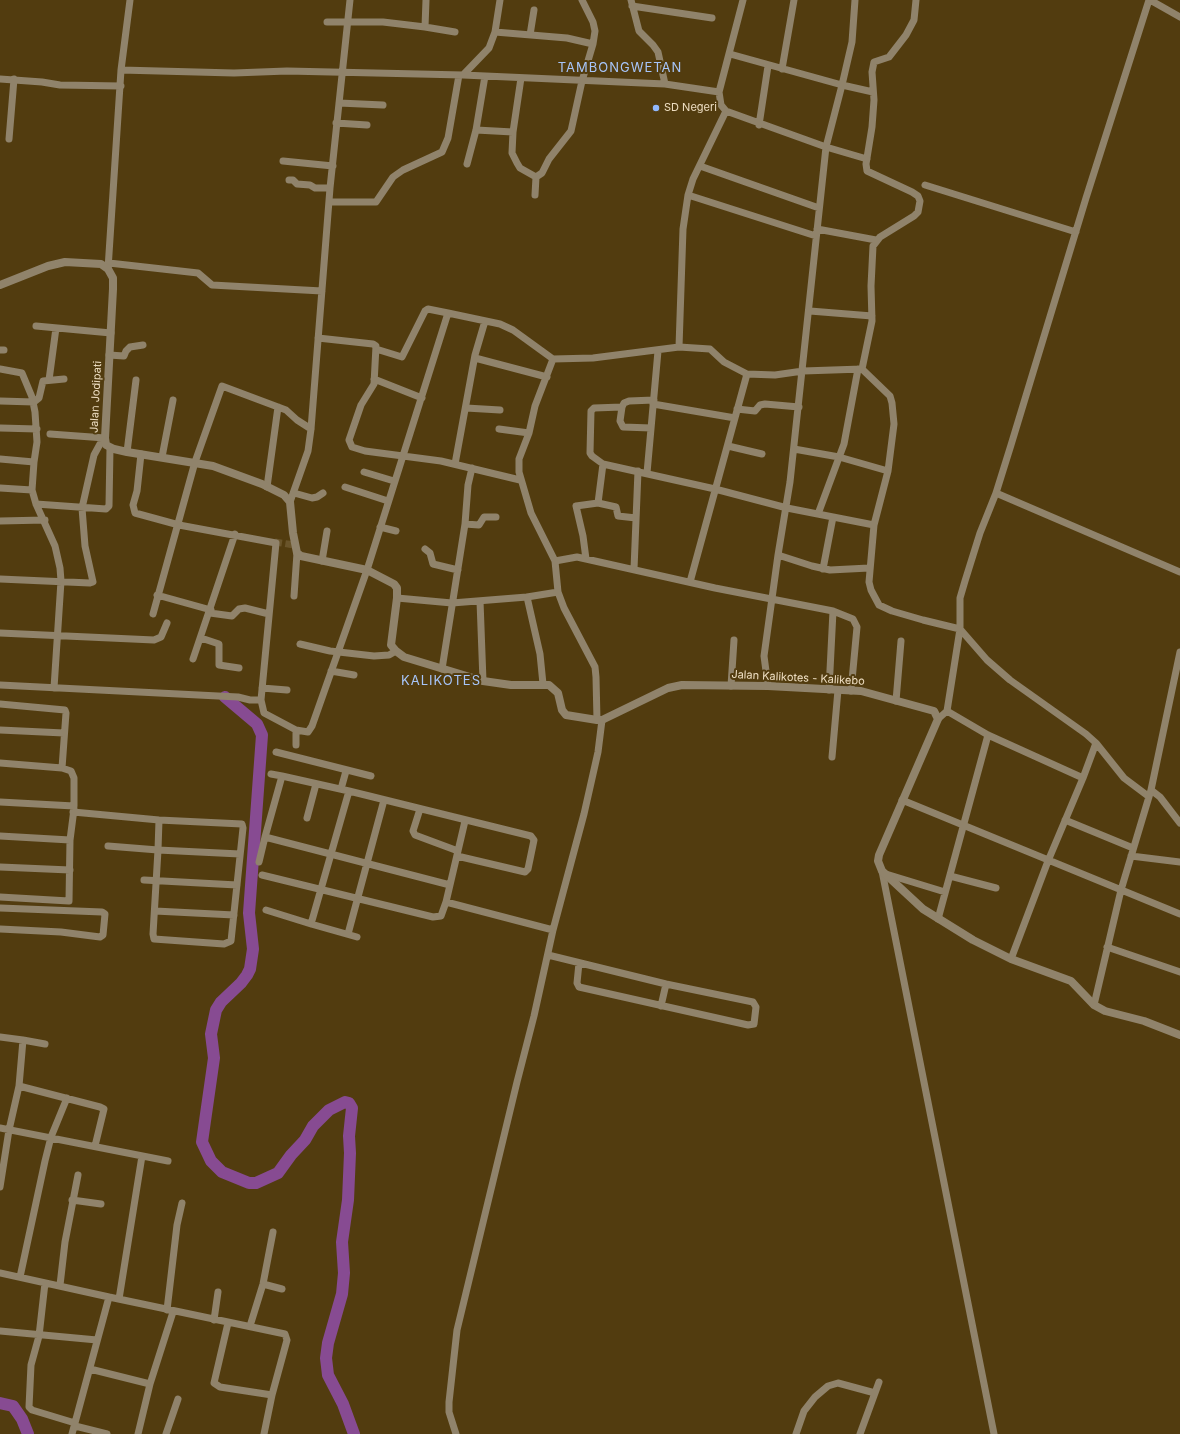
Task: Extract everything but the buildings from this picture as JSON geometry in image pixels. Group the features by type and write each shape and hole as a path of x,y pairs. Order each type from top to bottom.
{"street":[{"path":"109,266 121,70 130,0"},
{"path":"294,596 297,553 292,533 290,502 308,451 311,428 330,188 346,22 350,0"},
{"path":"424,27 426,0"},
{"path":"330,202 376,202 394,177 403,170 442,152 448,138 461,75 489,48 494,32 500,0"},
{"path":"536,177 542,173 549,159 571,131 595,31 593,22 582,0"},
{"path":"743,0 720,92 721,104 726,111 826,147 867,158"},
{"path":"782,69 794,0"},
{"path":"768,686 764,656 778,555 787,508 810,311 816,233 826,147 852,42 855,0"},
{"path":"688,195 816,233 876,240 909,221 918,212 920,201 918,196 870,173 866,168 872,127 874,92 873,63 888,57 906,35 914,20 916,0"},
{"path":"1180,17 1149,2 1076,232 996,493 980,532 960,598 960,629 947,711 938,719 878,855 878,862 884,872 912,900 938,919 1011,959 1071,981 1094,1005 1105,1011 1144,1022 1180,1035"},
{"path":"665,84 658,52 654,45 639,31 632,3 712,18"},
{"path":"530,35 534,10"},
{"path":"327,22 383,22 455,32"},
{"path":"494,32 567,38 593,44"},
{"path":"730,54 768,66 874,92"},
{"path":"759,124 768,66"},
{"path":"121,70 234,73 287,71 461,75 665,84 720,92"},
{"path":"467,164 476,130 485,76"},
{"path":"521,78 513,132 512,153 520,168 536,177"},
{"path":"0,79 14,79 60,85 121,86"},
{"path":"9,139 14,79"},
{"path":"339,103 383,104"},
{"path":"678,347 683,230 688,195 693,179 726,111"},
{"path":"336,123 367,125"},
{"path":"476,130 513,132"},
{"path":"283,161 333,166"},
{"path":"700,166 819,208"},
{"path":"535,196 536,177"},
{"path":"289,180 294,180 297,184 330,188"},
{"path":"925,185 1076,232"},
{"path":"818,514 839,457 860,369 870,335 872,316 871,286 874,246 876,240"},
{"path":"0,285 48,266 65,262 198,273 212,285 322,291"},
{"name":"Jalan Jodipati","path":"106,442 113,278 109,266"},
{"path":"376,349 402,358 423,312 428,309 485,321 513,330 553,359 593,358 658,351 678,347 710,349 724,362 747,374 775,375 860,369 890,396 894,424 888,471 874,525 869,568 868,582 879,605 911,616 960,629 987,660 1001,672 1096,743 1124,778 1160,798 1180,823"},
{"path":"810,311 872,316"},
{"path":"141,454 137,491 133,505 134,512 179,525 235,534 276,543 268,614 261,700 264,713 296,730 305,733 310,730 367,570 448,314"},
{"path":"455,464 475,358 485,321"},
{"path":"36,326 111,333"},
{"path":"49,380 56,328"},
{"path":"318,338 373,344 376,349 373,387 361,405 349,443 352,447 365,451 404,455 455,464 520,480"},
{"path":"109,355 122,355 130,347 143,345"},
{"path":"647,473 658,351"},
{"path":"475,358 547,377"},
{"path":"456,1434 449,1412 449,1402 457,1330 534,1016 553,930 584,814 598,752 600,720 595,667 564,608 558,592 555,561 536,525 520,480 519,459 529,434 535,406 553,359"},
{"path":"0,369 21,372 35,402 37,442 32,490 36,504 45,520 58,555 61,581 54,688"},
{"path":"690,582 747,374"},
{"path":"0,401 35,402 40,398 44,381 64,379"},
{"path":"374,379 422,398"},
{"path":"127,452 136,380"},
{"path":"153,614 157,595 179,525 195,462 222,386 290,412 297,420 311,428"},
{"path":"162,457 173,400"},
{"path":"651,428 623,427 620,421 624,403 629,401 653,402 735,418"},
{"path":"737,409 755,411 760,405 764,404 799,407"},
{"path":"267,487 278,407"},
{"path":"622,407 594,408 592,411 590,450 592,456 603,464 715,489 787,508 874,525"},
{"path":"466,408 500,410"},
{"path":"0,428 37,428"},
{"path":"500,429 529,434"},
{"path":"50,434 106,442 127,452 195,462 231,472 284,495 290,502"},
{"path":"0,579 61,581 90,584 93,581 85,546 82,508 94,456 100,444 106,442"},
{"path":"36,504 106,510 109,506 106,442"},
{"path":"728,446 762,454"},
{"path":"794,449 839,457 888,471"},
{"path":"0,459 34,462"},
{"path":"598,503 603,464"},
{"path":"442,669 465,524 468,485 472,468"},
{"path":"364,472 394,481"},
{"path":"634,569 638,472"},
{"path":"345,487 388,501"},
{"path":"0,488 32,490"},
{"path":"294,493 312,498 323,493"},
{"path":"996,493 1180,572"},
{"path":"586,558 584,536 576,506 598,503 614,505 617,509 618,516 636,518"},
{"path":"465,524 479,525 484,517 496,517"},
{"path":"823,568 833,517"},
{"path":"0,521 45,520"},
{"path":"380,527 396,531"},
{"path":"322,561 327,531"},
{"path":"194,659 235,534"},
{"path":"425,549 430,553 433,564 458,570"},
{"path":"297,553 301,556 367,570 394,584 397,588 397,598 391,639 392,645 396,651 404,657 483,680 512,685 543,684 552,687 558,693 562,710 566,715 600,720"},
{"path":"778,555 823,568 840,570 869,568"},
{"path":"555,561 577,557 586,558 772,600 833,611 853,619 856,622 857,627 851,691"},
{"path":"397,598 452,603 527,597 558,592"},
{"path":"157,595 210,612 232,616 240,609 245,608 268,614"},
{"path":"527,597 540,654 543,684"},
{"path":"480,601 483,680"},
{"path":"829,690 833,611"},
{"path":"0,633 154,640 163,635 167,623"},
{"path":"201,638 219,644 219,665 239,668"},
{"path":"732,686 734,640"},
{"path":"896,701 901,641"},
{"path":"300,644 337,652 383,656 396,651"},
{"path":"1094,1005 1107,947 1133,848 1150,793 1180,652"},
{"path":"331,671 354,675"},
{"path":"0,685 238,697 250,700 261,700"},
{"name":"Jalan Kalikotes - Kalikebo","path":"600,720 675,686 768,686 870,693 934,711 938,719"},
{"path":"262,688 287,690"},
{"path":"832,756 838,690"},
{"path":"0,704 63,708 66,713 62,768"},
{"path":"947,711 988,735 1083,778"},
{"path":"0,730 64,733"},
{"path":"296,730 296,744"},
{"path":"938,919 988,735"},
{"path":"1011,959 1048,861 1096,743"},
{"path":"276,752 346,771 371,776"},
{"path":"0,763 62,768 70,771 74,778 75,810 70,840 69,901 0,897"},
{"path":"341,789 346,771"},
{"path":"271,774 341,789 532,837 534,842 528,869 525,872 457,853 415,835 413,831 420,809"},
{"path":"259,862 282,776"},
{"path":"307,818 316,784"},
{"path":"311,924 349,791"},
{"path":"348,934 384,800"},
{"path":"902,800 1180,914"},
{"path":"0,802 159,820 241,823 243,827 232,939 228,943 155,940 152,934 157,880 159,820"},
{"path":"1065,820 1133,848"},
{"path":"262,875 436,918 442,916 465,821"},
{"path":"0,836 70,840"},
{"path":"265,837 450,885"},
{"path":"108,846 240,854"},
{"path":"1131,856 1180,862"},
{"path":"0,867 70,870"},
{"path":"884,872 945,892"},
{"path":"884,872 994,1434"},
{"path":"950,876 996,888"},
{"path":"144,880 237,884"},
{"path":"446,902 553,930"},
{"path":"0,908 102,912 105,914 103,932 100,937 61,932 0,929"},
{"path":"266,910 357,937"},
{"path":"155,911 234,915"},
{"path":"1107,947 1180,972"},
{"path":"548,955 666,984 753,1002 756,1006 754,1024 748,1025 580,987 577,983 579,963"},
{"path":"661,1006 666,984"},
{"path":"0,1037 45,1044"},
{"path":"0,1187 9,1130 19,1086 23,1040"},
{"path":"19,1086 104,1109 95,1146"},
{"path":"20,1277 52,1137 67,1098"},
{"path":"0,1128 168,1161"},
{"path":"118,1299 142,1156"},
{"path":"60,1285 72,1200 78,1175"},
{"path":"72,1200 101,1204"},
{"path":"138,1434 170,1311 177,1225 182,1203"},
{"path":"250,1326 263,1284 273,1232"},
{"path":"0,1273 60,1285 170,1311 285,1334 287,1338 272,1395 264,1434"},
{"path":"45,1283 39,1336 31,1365 30,1407 32,1410 107,1434"},
{"path":"263,1284 282,1289"},
{"path":"214,1320 218,1292"},
{"path":"72,1434 109,1297"},
{"path":"228,1323 214,1383 220,1386 272,1395"},
{"path":"0,1331 39,1336 97,1340"},
{"path":"90,1369 150,1384"},
{"path":"860,1434 878,1382"},
{"path":"796,1434 804,1411 815,1397 828,1386 838,1383 875,1393"},
{"path":"166,1434 178,1399"}],"waterway":[{"path":"225,697 257,724 262,735 249,913 253,949 250,969 247,975 241,983 221,1002 216,1010 211,1034 214,1058 202,1142 211,1161 222,1172 249,1183 256,1183 278,1173 291,1155 305,1140 313,1126 329,1110 345,1102 349,1103 352,1108 349,1136 350,1153 348,1200 342,1242 344,1273 342,1294 328,1343 326,1358 328,1375 343,1404 354,1434"},
{"path":"0,1403 13,1406 22,1419 28,1434"}],"tunnel":[{"path":"275,542 294,545"}],"place":[{"name":"SD Negeri","path":"656,108"}],"district":[{"name":"TAMBONGWETAN","path":"620,68"},
{"name":"KALIKOTES","path":"441,681"}]}
